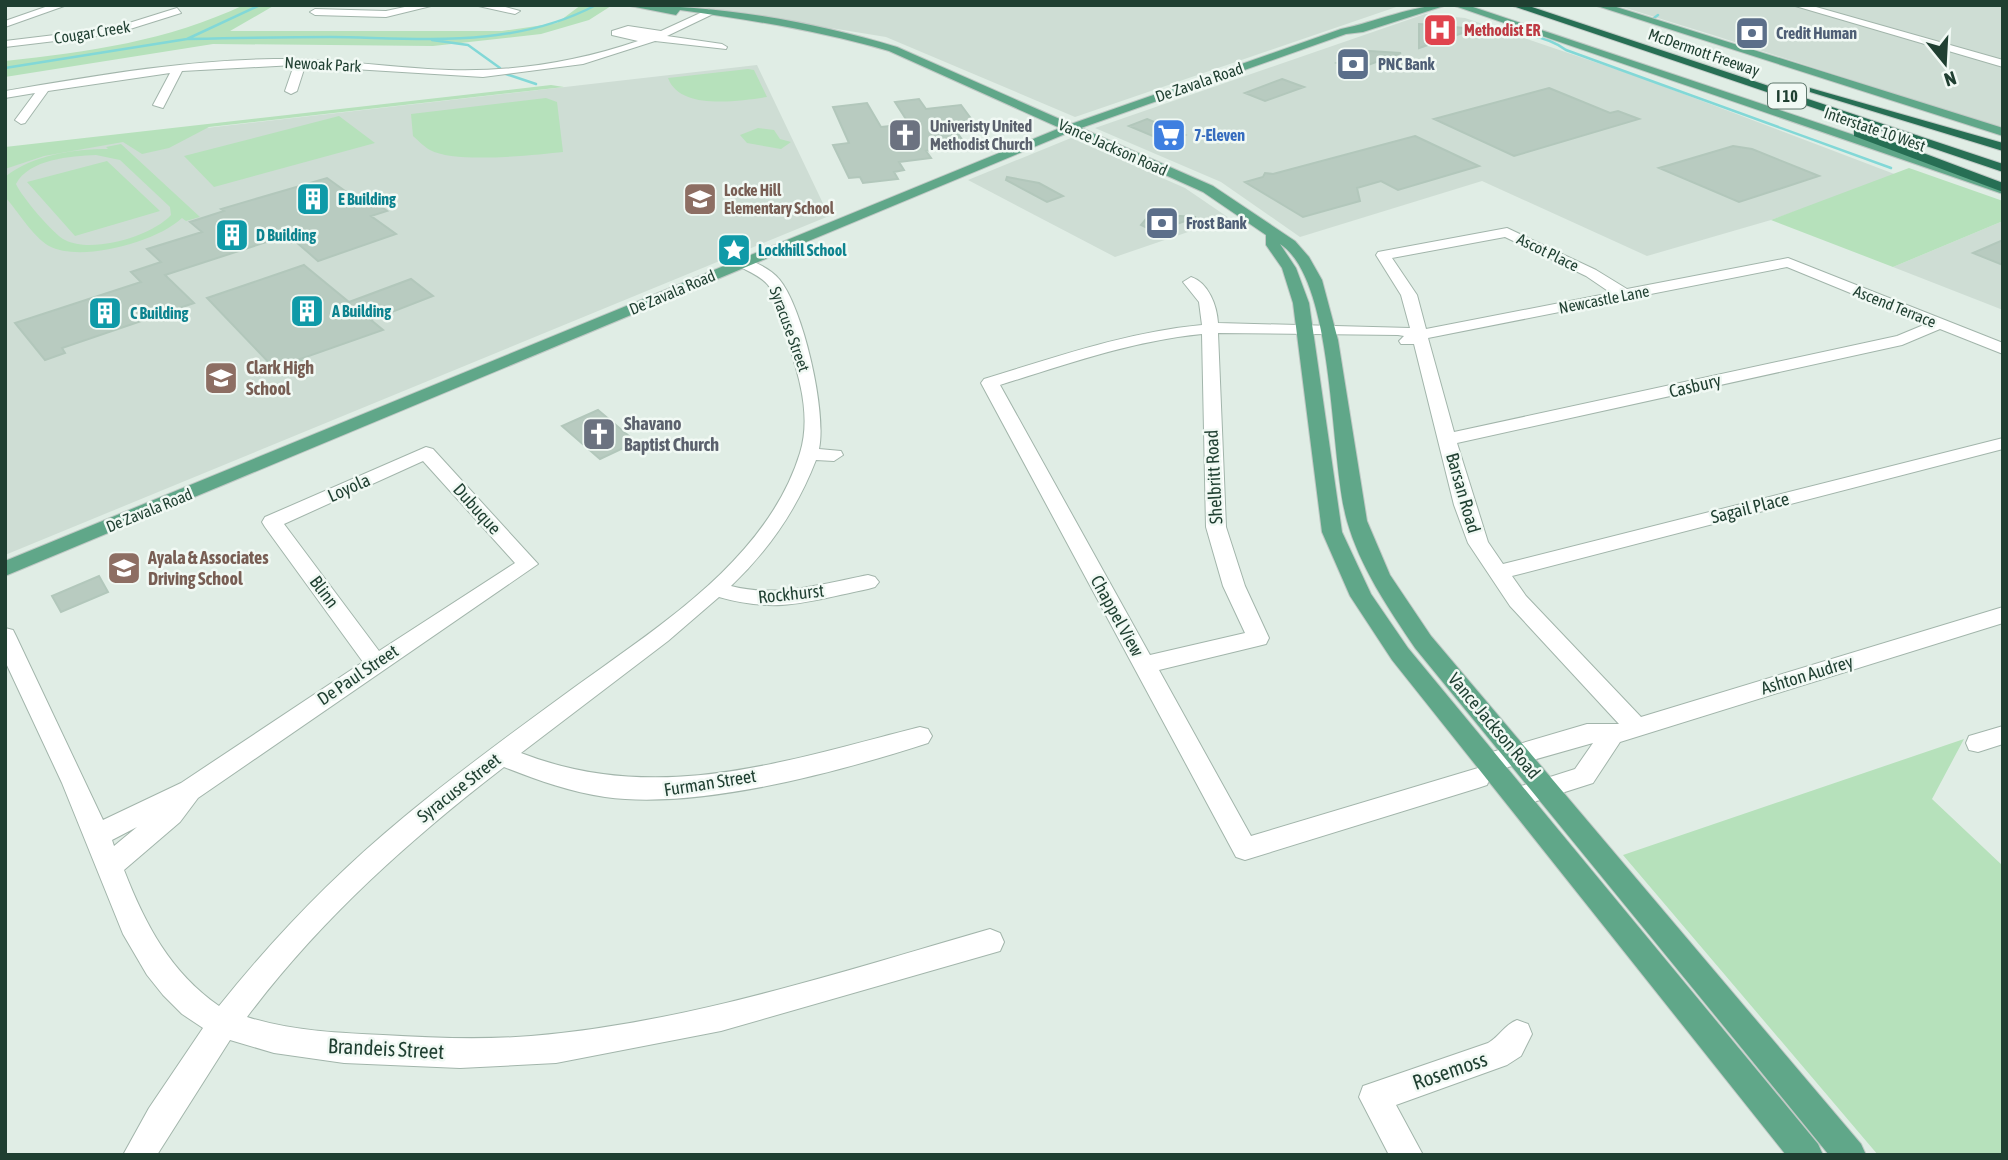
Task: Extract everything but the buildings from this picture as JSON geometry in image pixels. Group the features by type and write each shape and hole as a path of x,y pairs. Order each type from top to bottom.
{"highway":[{"name":"McDermott Freeway","path":"1515,5 2003,168"},
{"name":"McDermott Freeway","path":"1550,5 2003,154"},
{"path":"1572,24 1752,89 1902,152 2003,189"},
{"path":"1762,75 2003,147"}],"main road":[{"name":"Vance Jackson Road","path":"630,5 785,26 860,39 893,49 1208,189 1240,208 1273,234 1292,243 1313,274 1323,305 1352,502 1372,565 1390,597 1423,642 1850,1155"},
{"name":"Vance Jackson Road","path":"663,5 701,13"},
{"name":"De Zavala Road","path":"5,569 1070,128 1346,31 1359,30 1418,6 1442,5"},
{"name":"Interstate 10 West","path":"1457,5 2003,189"},
{"path":"1477,5 1485,15"},
{"name":"Interstate 10 West","path":"1599,5 2003,132"},
{"path":"1418,6 1485,15"},
{"name":"Vance Jackson Road","path":"1273,234 1273,245 1295,281 1305,336 1325,496 1343,566 1362,602 1484,770 1518,797 1807,1155"}],"street":[{"path":"5,24 62,5"},
{"path":"328,5 315,12 386,13 430,5"},
{"path":"480,5 515,11"},
{"path":"1797,5 2003,64"},
{"name":"Cougar Creek","path":"5,44 114,31 177,11"},
{"path":"701,13 658,35 642,42 616,33 628,29 658,35 722,47"},
{"name":"Newoak Park","path":"5,95 178,68 301,62 451,73 489,72 567,64 642,42"},
{"path":"291,91 301,62"},
{"path":"159,105 178,68"},
{"path":"21,120 44,89"},
{"name":"Ascot Place","path":"1383,255 1507,232 1591,273 1625,295"},
{"name":"Barsan Road","path":"1383,255 1409,295 1471,525 1497,573 1518,601 1636,727"},
{"name":"Syracuse Street","path":"139,1155 166,1108 225,1023 278,956 336,894 394,840 715,589 749,556 773,526 791,497 810,454 814,416 811,393 776,285 742,262"},
{"name":"Newcastle Lane","path":"990,383 1124,341 1167,334 1210,331 1380,337 1404,343 1420,335 1788,262"},
{"name":"Ascend Terrace","path":"1788,262 2003,349"},
{"name":"Shelbritt Road","path":"1144,665 1258,638 1234,586 1216,527 1208,301 1191,282"},
{"name":"Casbury","path":"1448,439 1902,340 1939,324"},
{"name":"Chappel View","path":"990,383 1245,849"},
{"name":"Sagail Place","path":"1497,573 2003,443"},
{"name":"Loyola","path":"272,522 426,453"},
{"name":"Dubuque","path":"426,453 528,564"},
{"path":"810,454 835,455"},
{"name":"Blinn","path":"272,522 376,663"},
{"name":"De Paul Street","path":"97,835 190,790 376,663 528,564"},
{"name":"Rockhurst","path":"715,589 752,599 778,600 868,582"},
{"name":"Ashton Audrey","path":"1245,849 1484,770 1518,754 1587,733 1612,735 2003,615"},
{"name":"Brandeis Street","path":"5,636 97,835 141,946 194,1005 225,1023 289,1041 328,1047 438,1053 554,1048 664,1030 778,1002 990,942"},
{"path":"1518,797 1584,776 1612,735"},
{"path":"1978,743 2003,735"},
{"name":"Furman Street","path":"500,755 528,769 589,786 668,791 740,780 920,736"},
{"path":"1565,740 1594,762"},
{"name":"De Paul Street","path":"109,866 171,815 190,790"},
{"name":"Rosemoss","path":"1407,1155 1374,1097 1496,1055 1510,1046 1517,1034"}],"shaded area":[{"path":"689,5 1402,5 1075,117 886,37"},
{"path":"1616,5 2003,5 2003,129 1716,36"},
{"path":"1425,14 1465,18 1639,77 1897,175 1771,220 1647,256 1482,181 1300,237 1221,182 1095,128"},
{"name":"Clark High School","path":"757,65 829,216 5,555 5,151"},
{"path":"1071,138 1185,188 1229,218 1115,257 968,180"},
{"path":"2003,221 2003,310 1893,267"}],"green space":[{"path":"244,5 275,5 230,31 502,31 557,23 581,5 611,6 589,20 541,34 433,46 213,44 5,77 5,61 67,54 157,36 186,28"},
{"path":"754,70 767,97 727,101 697,100 675,88 668,78"},
{"path":"551,85 564,87 209,127 169,148 142,154 123,142 44,156 5,169 5,147"},
{"path":"546,98 557,102 563,152 457,157 430,150 413,136 411,114"},
{"path":"339,116 375,143 214,187 184,156"},
{"path":"758,128 774,130 780,139 791,142 781,149 747,143 740,135"},
{"path":"121,144 200,217 186,221 182,218 155,235 98,251 63,251 43,242 5,197 5,177 40,158 81,150 108,149 106,147","holes":["96,155 120,160 170,207 171,215 150,230 121,241 90,245 65,240 38,215 16,184 30,169 52,160"]},
{"path":"107,161 160,211 75,236 27,182"},
{"path":"1909,168 2003,201 2003,221 1893,267 1771,220"},
{"path":"1964,739 1932,799 2003,866 2003,1155 1878,1155 1623,855"}],"waterway":[{"path":"187,39 260,5"},
{"path":"187,39 466,38 532,29 596,5"},
{"path":"1654,18 1658,15"},
{"path":"1487,35 1517,34 1538,37 1566,50 1891,168"},
{"path":"5,68 187,39"},
{"path":"432,40 468,45 500,68"},
{"path":"506,74 536,84"}],"place":[{"name":"Methodist ER","path":"1440,30"},
{"name":"Credit Human","path":"1752,33"},
{"name":"PNC Bank","path":"1353,64"},
{"name":"Univeristy United Methodist Church","path":"905,135"},
{"name":"7-Eleven","path":"1169,135"},
{"name":"E Building","path":"313,199"},
{"name":"Locke Hill Elementary School","path":"700,199"},
{"name":"Frost Bank","path":"1162,223"},
{"name":"D Building","path":"232,235"},
{"name":"Lockhill School","path":"734,250"},
{"name":"A Building","path":"307,311"},
{"name":"C Building","path":"105,313"},
{"name":"Clark High School","path":"221,378"},
{"name":"Shavano Baptist Church","path":"599,434"},
{"name":"Ayala & Associates Driving School","path":"124,568"}]}
